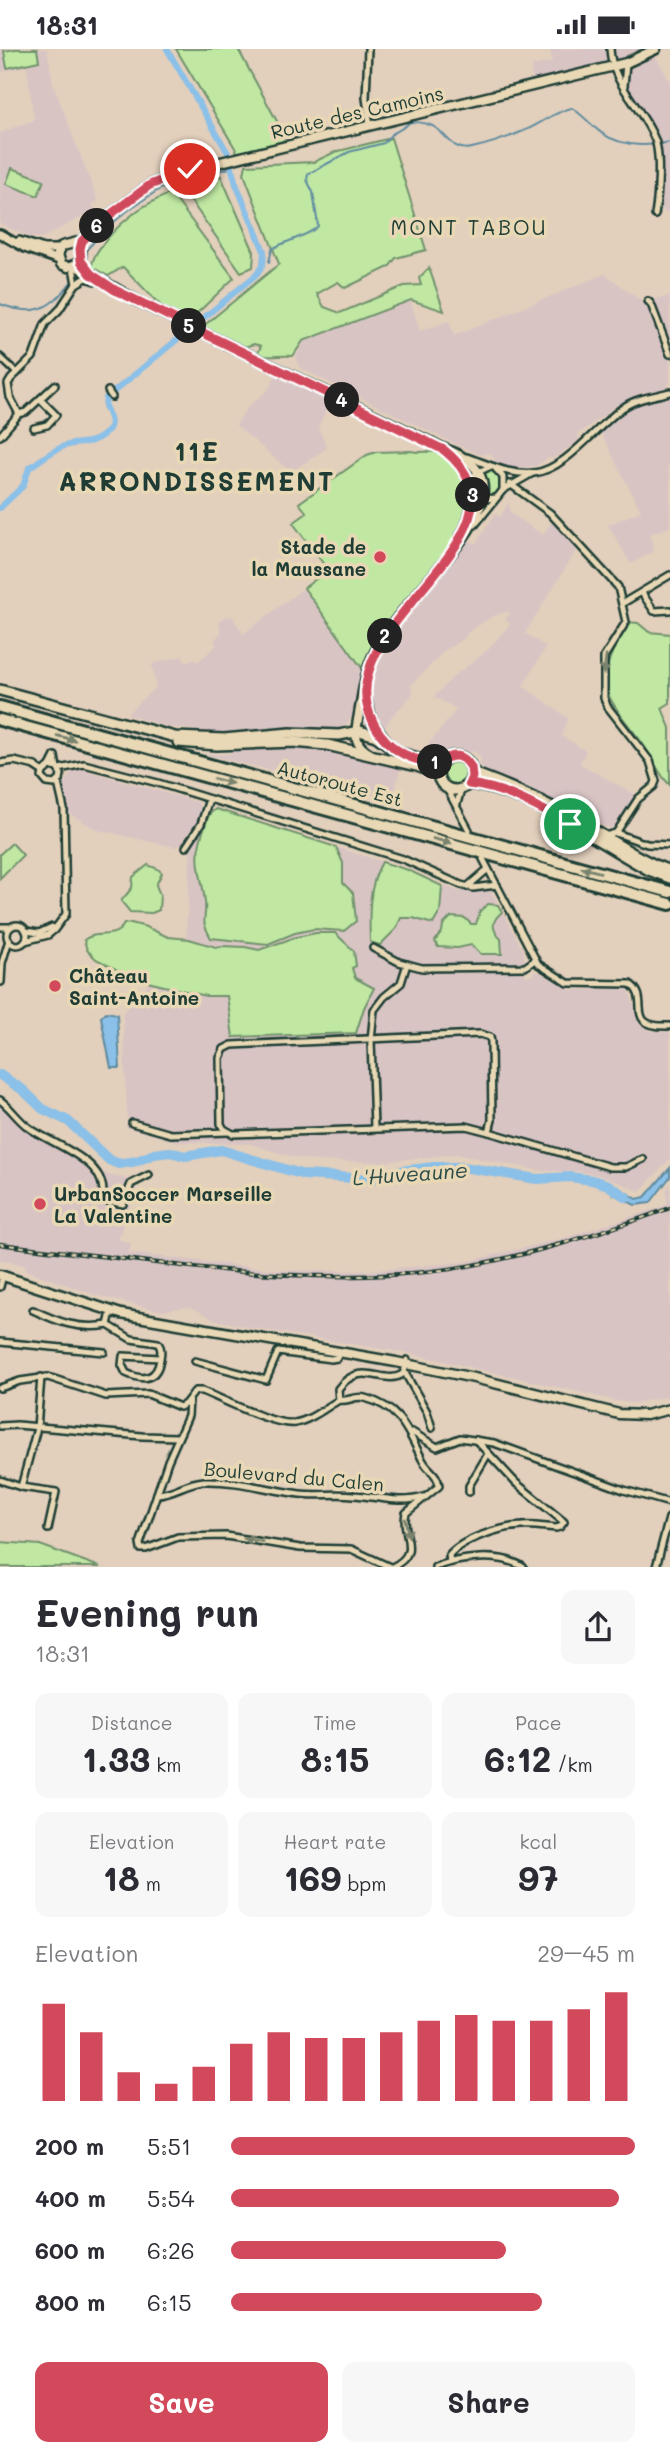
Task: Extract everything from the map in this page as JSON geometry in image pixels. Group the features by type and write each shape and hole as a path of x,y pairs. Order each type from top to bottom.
{"highway":[{"name":"Autoroute Est","path":"0,707 670,891"},
{"name":"Autoroute Est","path":"0,720 670,904"}],"main road":[{"name":"Route des Camoins","path":"79,245 117,208 165,178 214,162 612,67 656,49"},
{"path":"77,265 79,245 65,245 60,249 59,260 64,266 77,265 105,284 444,450 461,455 477,473 482,486 482,499 472,527 379,644 368,666 355,733 360,747 377,756"},
{"path":"444,450 458,461 472,487 473,503 469,520 453,550"},
{"path":"364,686 366,705 373,723 395,750"},
{"path":"0,693 175,737 224,739 290,733 368,733 395,750 428,761 461,757 476,774 520,790 670,871"},
{"path":"0,693 169,741 217,745 293,742 327,745 438,773"},
{"path":"339,735 353,726 359,717"},
{"path":"442,761 439,780 447,789 485,786 523,800 649,870 670,878"},
{"path":"465,787 472,771"},
{"path":"1,1275 111,1312 340,1351 406,1365 456,1371 474,1378 619,1414 639,1415 670,1409"}],"street":[{"path":"368,49 366,98 370,125"},
{"path":"610,49 612,67 656,142 655,215"},
{"path":"624,89 626,63"},
{"path":"0,234 59,260"},
{"path":"15,241 44,249 60,249"},
{"path":"76,284 77,265"},
{"path":"19,414 8,390 11,379 33,357 45,324 59,310 76,284 86,278 105,284"},
{"path":"648,301 670,355"},
{"path":"0,356 16,373"},
{"path":"0,436 19,414 26,412 55,385"},
{"path":"472,527 510,484 549,468 566,457 625,406 670,392"},
{"path":"34,428 47,425 56,415 40,399"},
{"path":"461,455 493,467 519,473 534,473"},
{"path":"493,467 484,468 477,473 472,487 482,499 496,498"},
{"path":"493,467 503,477 503,490"},
{"path":"510,484 550,513 613,579 623,603 625,622 604,657 604,698 607,706 650,761 656,781 654,786 638,799 616,833"},
{"path":"623,603 670,575"},
{"path":"642,593 654,611 670,610"},
{"path":"1,982 2,963 17,944 47,935 64,919 64,816 55,784 59,771 55,754 47,768 44,781 55,784"},
{"path":"0,763 14,761 59,771 84,764 209,799 403,859 467,887 497,885"},
{"path":"457,807 465,787"},
{"path":"447,789 469,830"},
{"path":"186,847 201,824 209,799"},
{"path":"605,836 616,833 647,844 670,845"},
{"path":"624,856 634,860 647,844"},
{"path":"483,859 535,960 568,983 630,983 638,993 639,1014 645,1023 651,1026 670,1026"},
{"path":"467,887 488,869"},
{"path":"0,928 19,925 26,931 39,933 52,927 60,918 65,903"},
{"path":"6,955 11,927"},
{"path":"0,928 17,944"},
{"path":"25,941 26,931"},
{"path":"373,948 422,968 525,967 535,960"},
{"path":"377,1128 371,1040 374,1010 384,997 401,983 407,964"},
{"path":"228,1132 221,1124 220,1058 224,1049 232,1045 480,1034 490,1037 492,1120 489,1132"},
{"path":"0,1100 29,1128 78,1157 100,1175 104,1202 122,1204 131,1184 149,1175"},
{"path":"132,1123 171,1134 466,1126 610,1167 626,1167 643,1159"},
{"path":"0,1287 1,1275"},
{"path":"33,1310 71,1326 108,1325 131,1339 158,1343 161,1348 160,1358 158,1371 146,1377 126,1373 122,1366 122,1356 160,1358"},
{"path":"108,1325 111,1312"},
{"path":"0,1342 104,1352"},
{"path":"195,1361 266,1380 278,1352 331,1359 337,1358 340,1351"},
{"path":"339,1400 340,1386 357,1375 367,1373 392,1377 406,1365 432,1428"},
{"path":"20,1487 37,1428 41,1377"},
{"path":"0,1388 48,1377 106,1396 148,1394 180,1407 195,1391 202,1391 267,1418 292,1423 304,1420 339,1400 363,1397 385,1406 409,1430 437,1447 460,1438 494,1443 624,1490 670,1503"},
{"path":"189,1400 188,1416 157,1494 140,1544 141,1549 178,1537 226,1536 300,1548 351,1549 391,1567 404,1558 409,1548 410,1537 404,1522 406,1513 439,1486 438,1479 425,1466 409,1430"},
{"path":"0,1426 178,1437"},
{"path":"450,1562 449,1555 453,1551 473,1539 502,1528 556,1528 563,1525 561,1519 516,1483 475,1439"},
{"path":"469,1492 469,1486 488,1454"},
{"path":"0,1480 20,1487 56,1492 47,1529"},
{"name":"Boulevard du Calen","path":"157,1494 166,1494 184,1484 204,1481 244,1483 304,1494 353,1495 397,1500 421,1498 430,1494"},
{"path":"656,1567 669,1518"},
{"path":"435,1567 450,1562 497,1559 523,1567"}],"shaded area":[{"path":"0,49 47,49 53,84 98,201 92,204 95,210 42,238 30,237 0,224 0,133 34,120 27,66 0,72"},
{"path":"550,49 649,49 616,62 599,63 533,82 533,66 552,62"},
{"path":"655,55 670,82 670,212 662,211 659,140 629,91 627,79 628,72 633,67"},
{"path":"605,274 643,302 670,296 670,381 667,388 619,404 578,434 579,440 554,458 548,458 537,466 511,469 499,465 492,454 481,455 459,446 300,368 297,362 296,356 307,336 409,296 420,331 449,321 454,336"},
{"path":"277,373 292,384 297,382 331,399 318,427 327,448 291,472 236,425 246,409 268,390"},
{"path":"670,396 670,466 667,468 670,475 670,527 650,534 654,551 631,564 608,525 641,511 600,431 629,408"},
{"path":"509,502 510,513 543,535 552,521 577,549 525,633 546,647 523,686 568,718 562,736 586,751 580,764 636,795 612,829 592,823 524,786 484,771 480,764 481,756 473,751 455,751 438,757 426,756 429,749 427,746 457,709 434,697 454,676 488,650 510,624 505,619 510,614 508,611 491,617 444,651 410,686 412,695 383,730 373,711 370,684 372,670 380,653 457,552 469,540 476,544 495,514 500,517"},
{"path":"304,588 362,668 354,714 346,724 334,730 234,735 163,726 127,714 156,687 152,664 182,656 185,662 193,659 198,662 217,645 214,641 221,632 219,621 232,616 243,634"},
{"path":"233,748 324,748 401,767 392,800 204,754 231,754"},
{"path":"80,769 198,802 201,810 197,824 183,838 184,843 175,847 98,830 68,813 63,786 71,772"},
{"path":"216,809 402,868 457,891 491,891 524,952 525,976 533,976 533,972 539,972 571,990 629,990 639,1023 651,1031 670,1032 670,1159 640,1191 599,1175 578,1171 542,1171 456,1154 381,1162 313,1161 250,1144 178,1142 126,1127 129,1120 123,1013 186,939 191,845 204,829 208,815"},
{"path":"0,1095 33,1128 43,1131 107,1175 132,1180 136,1188 118,1239 131,1244 129,1253 276,1270 364,1271 465,1262 565,1238 667,1205 667,1189 670,1183 670,1396 634,1403 622,1402 408,1353 252,1328 213,1319 186,1307 161,1311 98,1296 25,1270 25,1265 0,1260"}],"green space":[{"path":"37,49 39,61 7,68 4,51"},
{"path":"176,49 238,49 280,127 284,141 238,153"},
{"path":"391,138 426,250 396,258 389,267 345,288 338,282 317,294 324,307 340,313 404,286 421,285 419,278 429,268 444,311 411,300 303,341 293,356 257,355 261,346 254,344 241,348 201,328 279,264 244,174 246,165 314,162 335,152"},
{"path":"12,168 44,180 38,196 6,184"},
{"path":"221,176 254,252 253,267 241,272 181,187"},
{"path":"171,193 234,278 189,321 164,309 123,267 108,276 92,267 101,246 121,225 141,208"},
{"name":"Stade de la Maussane","path":"376,452 439,453 454,462 466,483 464,519 453,543 374,643 362,668 304,588 328,570 293,523 307,513 299,503 367,455"},
{"path":"483,471 497,474 500,480 499,489 493,496 486,495"},
{"path":"627,622 638,623 649,632 670,634 670,703 662,708 670,728 670,785 608,694 607,667"},
{"path":"455,759 464,763 468,772 464,781 455,785 446,781 442,772 446,763"},
{"path":"216,809 336,847 343,863 343,883 353,893 356,921 344,931 314,929 268,944 211,938 204,923 205,902 198,856 208,818"},
{"path":"12,843 23,855 0,878 0,854"},
{"path":"382,862 408,870 442,886 440,912 433,924 413,918 401,918 396,929 380,945 370,942 370,911 374,881"},
{"path":"148,865 162,873 156,885 160,895 159,910 152,913 130,912 121,901 132,888 133,877"},
{"path":"488,904 498,905 502,912 494,925 495,932 501,939 502,954 481,954 471,945 458,948 438,947 435,941 442,932 443,925 451,917 465,918 471,924 476,924 480,911"},
{"path":"131,923 168,937 189,939 216,947 259,950 296,937 335,933 354,951 356,966 352,968 355,978 374,988 356,1033 233,1037 227,996 206,996 135,979 96,959 87,950 84,940 95,935 111,934 124,924"},
{"path":"0,1542 40,1545 100,1567 0,1567"}],"water":[{"path":"106,1012 117,1014 120,1068 111,1068 101,1017"},
{"path":"670,1168 670,1177 650,1203 635,1205 613,1194 618,1187 637,1199 645,1197"}],"waterway":[{"path":"167,49 228,153"},
{"path":"269,262 272,249 309,233 318,226 313,192 307,180 308,174 349,152 384,143 390,135 410,122 433,126 456,146 466,149 528,129 572,108 602,133 620,142 640,145 670,142"},
{"path":"195,325 257,274 263,264 264,251 230,163"},
{"path":"88,248 109,226 160,189 229,168"},
{"path":"0,304 22,310 40,308 56,299 71,282"},
{"path":"0,508 23,486 29,468 53,451 98,439 107,431 111,421 105,406 106,398 190,329"},
{"name":"L'Huveaune","path":"0,1075 23,1090 43,1109 68,1121 109,1160 119,1164 154,1154 170,1152 185,1156 221,1150 304,1175 373,1179 384,1173 434,1167 463,1167 537,1179 570,1177 592,1180 608,1185 626,1197"}],"railway":[{"path":"0,1244 251,1273 370,1276 450,1269 506,1258 589,1236 670,1208"}],"place":[{"name":"Stade de la Maussane","path":"380,557"},
{"name":"Château Saint-Antoine","path":"55,986"},
{"name":"UrbanSoccer Marseille La Valentine","path":"40,1204"}],"district":[{"name":"MONT TABOU","path":"469,226"},
{"name":"11E ARRONDISSEMENT","path":"197,466"}],"route":[{"path":"190,169 150,185 117,208 82,241 81,261 91,274 115,290 412,433 444,450 458,461 471,484 473,503 469,520 453,550 374,653 365,677 366,705 373,723 386,741 400,753 432,762 448,757 461,757 471,767 472,777 469,784 510,794 570,824"}]}
